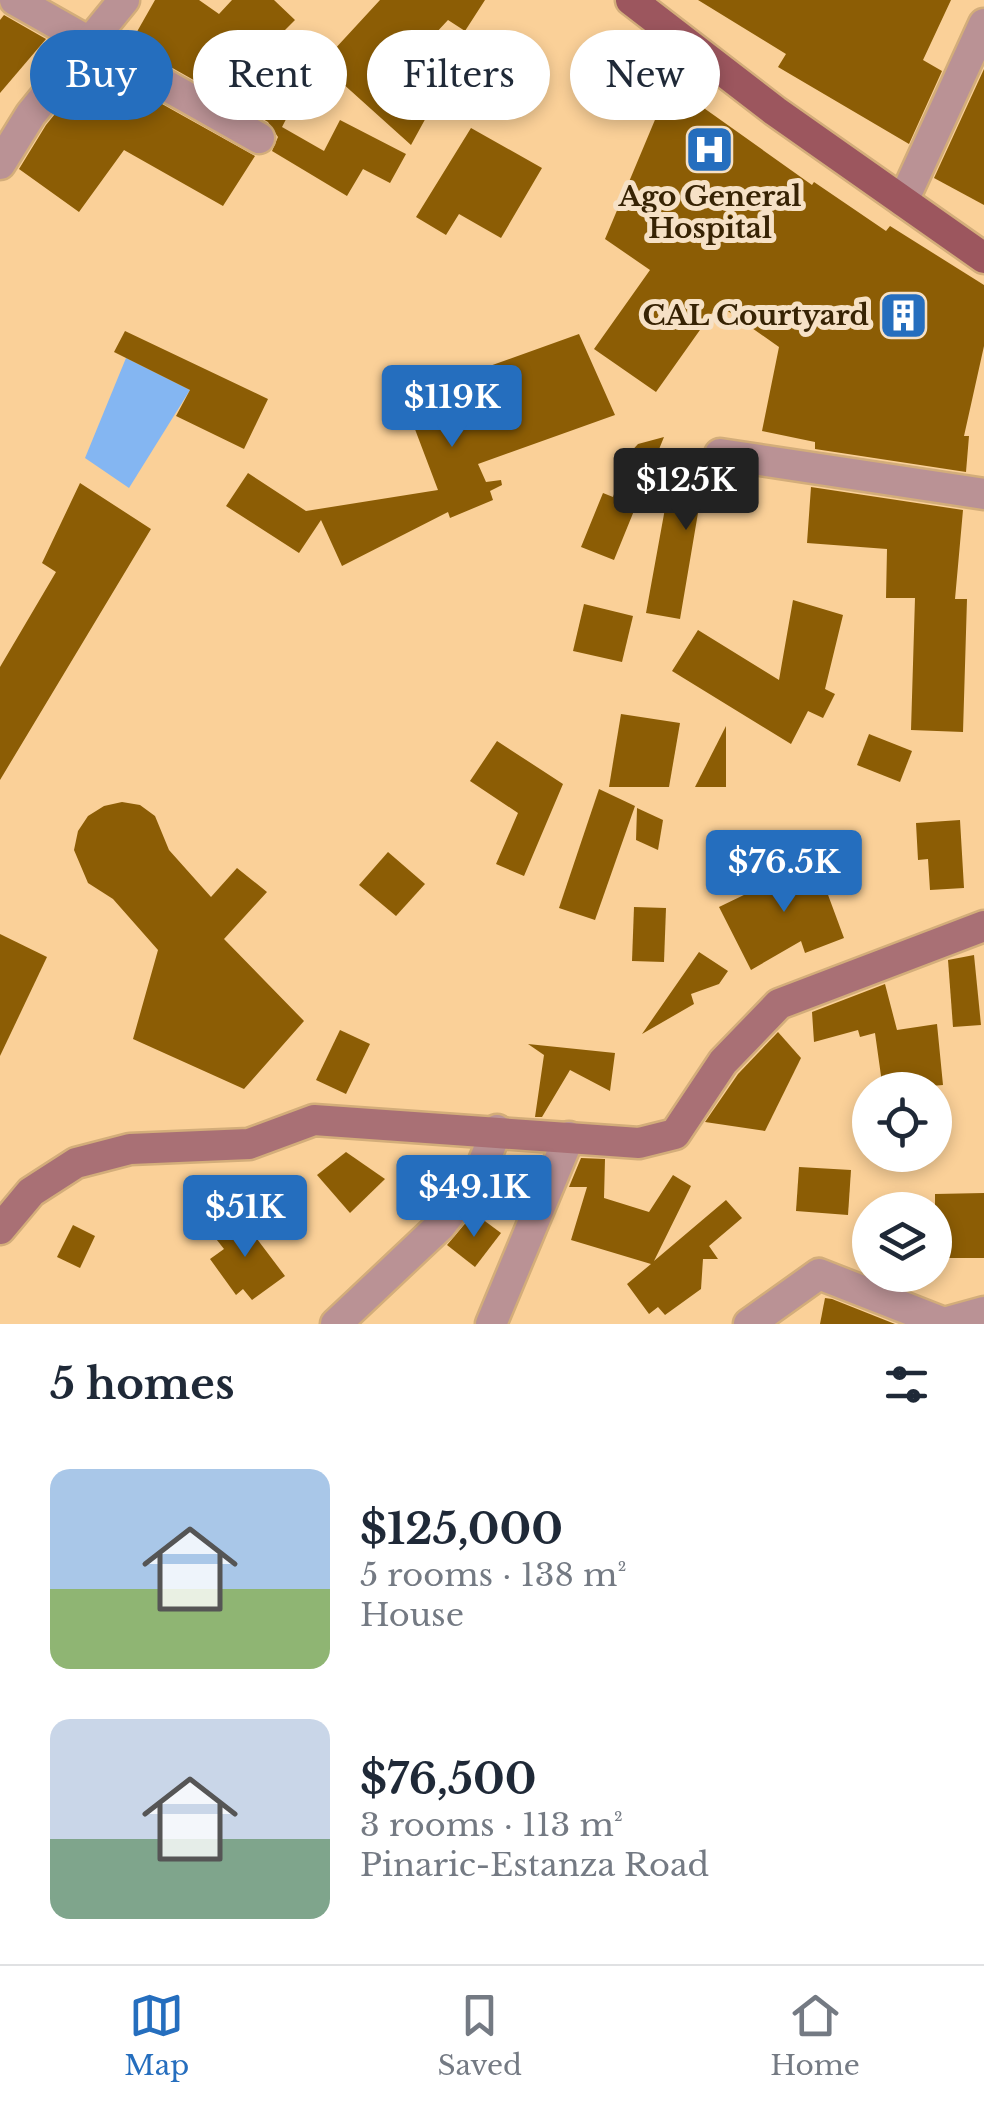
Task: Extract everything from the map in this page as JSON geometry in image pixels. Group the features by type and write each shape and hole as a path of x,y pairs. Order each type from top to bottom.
{"main road":[{"path":"631,0 775,111 978,254"}],"street":[{"path":"15,0 69,30"},
{"path":"100,30 124,0"},
{"path":"908,205 984,24"},
{"path":"173,89 258,138"},
{"path":"0,164 30,114"},
{"path":"720,454 984,494"},
{"path":"0,1229 31,1192 76,1163 130,1149 250,1144 314,1120 639,1143 675,1134 723,1062 780,1004 984,926"},
{"path":"336,1324 440,1226 476,1178 497,1130"},
{"path":"492,1324 569,1137"},
{"path":"749,1324 819,1274 944,1324 984,1312"}],"water":[{"path":"126,358 190,390 129,488 85,458"}],"building":[{"path":"155,0 199,0 219,14 232,0 274,0 295,20 285,30 193,30 193,80 173,68 173,30 138,30"},
{"path":"380,0 485,0 466,30 448,20 439,30 367,30 367,105 347,87 347,36"},
{"path":"698,0 951,0 923,60 942,71 909,144 778,67 786,54"},
{"path":"4,15 30,30 30,58 0,93 0,20"},
{"path":"984,69 984,205 934,178"},
{"path":"173,110 255,156 223,206 124,150 79,212 19,169 50,120 173,120"},
{"path":"264,120 286,120 282,127 324,151 340,120 406,154 390,183 363,169 347,196 272,151 278,137"},
{"path":"383,120 425,120 411,145"},
{"path":"655,120 720,120 812,185 814,182 886,231 890,226 984,285 984,346 964,436 969,436 966,472 815,449 815,442 762,431 779,347 722,307 716,315 712,313 656,392 594,349 650,270 605,239"},
{"path":"471,128 542,168 501,238 459,214 446,235 416,217"},
{"path":"125,331 268,399 244,449 176,416 190,390 114,352"},
{"path":"579,334 615,415 478,464 486,482 501,480 502,485 490,491 493,500 450,518 448,512 342,566 321,520 299,553 226,506 248,473 306,511 438,490 413,424 452,410 442,383"},
{"path":"664,437 614,560 581,547 603,493 613,497 628,455 638,444"},
{"path":"672,470 746,478 742,512 699,507 680,619 646,613"},
{"path":"80,483 151,529 0,780 0,667 56,572 42,563"},
{"path":"811,487 963,510 955,599 967,599 963,732 911,730 915,598 886,598 887,549 807,543"},
{"path":"793,600 843,615 825,689 835,694 823,718 808,711 791,744 672,671 698,630 779,680"},
{"path":"584,604 633,616 622,662 573,651"},
{"path":"621,714 680,723 669,787 609,787"},
{"path":"726,726 726,787 695,787"},
{"path":"869,734 912,751 900,782 857,765"},
{"path":"497,741 563,784 524,876 496,864 518,813 470,781"},
{"path":"599,789 635,806 595,920 559,908"},
{"path":"122,802 140,805 155,816 169,850 211,897 237,868 267,892 224,939 304,1021 244,1089 133,1039 158,950 113,899 88,883 74,850 78,831 88,816 104,806"},
{"path":"637,808 663,820 658,850 636,840"},
{"path":"960,820 964,888 930,890 928,859 918,860 916,823"},
{"path":"388,852 425,884 396,916 359,885"},
{"path":"814,857 844,938 805,953 801,941 751,970 719,907 777,879 775,871"},
{"path":"634,907 666,908 664,962 632,961"},
{"path":"0,934 47,957 0,1056"},
{"path":"699,952 728,971 719,984 691,994 694,1004 642,1034"},
{"path":"974,955 981,1025 953,1027 948,960"},
{"path":"885,984 897,1030 937,1024 942,1072 880,1072 875,1033 860,1037 858,1030 814,1042 812,1012"},
{"path":"340,1030 370,1044 346,1094 316,1080"},
{"path":"778,1032 801,1058 765,1131 705,1122 738,1074"},
{"path":"528,1044 615,1053 610,1091 570,1070 542,1117 535,1117 544,1055"},
{"path":"346,1152 385,1179 350,1213 317,1175"},
{"path":"581,1158 605,1159 604,1198 649,1212 673,1175 691,1186 654,1261 726,1200 742,1218 709,1246 718,1259 703,1259 701,1289 665,1315 658,1307 649,1314 627,1284 651,1264 571,1240 587,1187 569,1187"},
{"path":"799,1167 851,1170 848,1215 796,1211"},
{"path":"984,1193 984,1258 952,1258 952,1194"},
{"path":"474,1213 501,1233 475,1267 447,1245"},
{"path":"239,1215 285,1276 252,1300 243,1289 236,1295 210,1259 224,1249 213,1235"},
{"path":"73,1225 95,1236 80,1268 57,1257"},
{"path":"825,1298 832,1299 895,1324 820,1324"}],"place":[{"name":"Ago General Hospital","path":"710,149"},
{"name":"CAL Courtyard","path":"904,315"}]}
